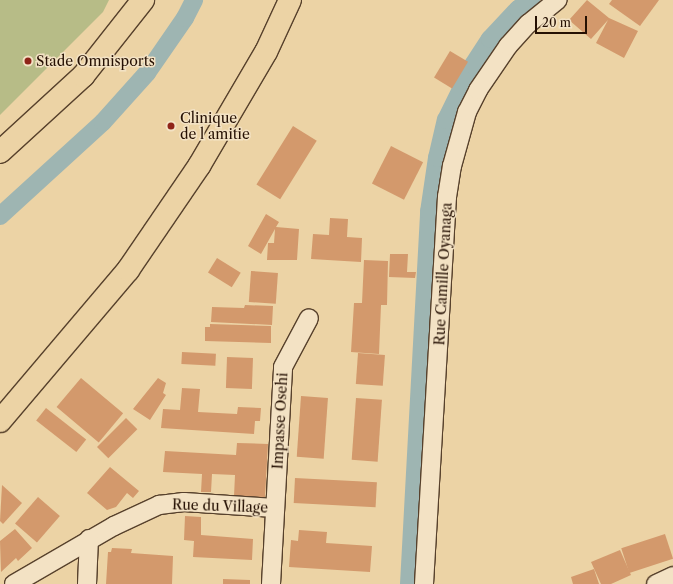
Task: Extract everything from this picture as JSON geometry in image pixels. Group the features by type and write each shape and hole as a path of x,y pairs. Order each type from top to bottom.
{"main road":[{"path":"0,152 83,76 144,0"},
{"path":"0,421 128,270 199,166 266,52 290,0"}],"street":[{"name":"Rue Camille Oyanaga","path":"424,584 447,197 452,166 467,112 478,90 508,46 528,24 558,0"},
{"name":"Impasse Osehi","path":"275,508 283,367 309,318"},
{"name":"Rue du Village","path":"14,584 89,539 158,505 184,502 275,508 271,584"},
{"path":"86,584 89,539"},
{"path":"656,584 673,576"}],"green space":[{"name":"Stade Omnisports","path":"0,0 109,0 103,12 0,115"}],"building":[{"path":"587,0 609,18 638,31 624,58 596,43 608,20 591,39 569,20"},
{"path":"612,0 659,0 640,26 609,4"},
{"path":"450,51 468,62 452,88 434,78"},
{"path":"293,126 317,141 280,199 256,185"},
{"path":"391,146 423,162 404,200 372,183"},
{"path":"266,214 279,222 276,227 299,229 297,260 267,260 268,243 274,243 275,229 261,254 248,246"},
{"path":"330,218 348,219 347,237 362,238 361,262 311,259 313,234 329,235"},
{"path":"390,254 408,254 407,272 416,272 415,278 389,277"},
{"path":"217,258 241,273 232,287 208,272"},
{"path":"364,260 388,261 387,305 381,305 379,354 351,352 354,303 362,303"},
{"path":"251,271 278,273 276,304 249,302"},
{"path":"245,305 273,306 272,325 211,322 212,307 244,308"},
{"path":"210,324 271,326 271,343 205,341 205,327 210,327"},
{"path":"182,352 216,354 215,366 181,364"},
{"path":"358,353 385,355 383,386 356,384"},
{"path":"227,357 253,358 252,389 226,388"},
{"path":"81,378 123,413 99,442 57,407"},
{"path":"158,378 166,383 163,393 166,395 150,420 133,409"},
{"path":"182,388 200,389 198,412 237,414 238,407 261,408 260,421 255,421 254,434 161,428 163,409 180,410"},
{"path":"301,396 328,398 324,459 297,457"},
{"path":"356,398 382,400 378,462 352,460"},
{"path":"46,408 86,439 76,452 36,421"},
{"path":"126,418 137,429 108,458 97,447"},
{"path":"237,443 268,444 265,497 234,496 235,475 212,474 211,492 201,492 202,474 163,472 165,451 236,455"},
{"path":"110,467 139,491 133,498 127,493 116,507 107,510 87,493"},
{"path":"295,478 377,482 376,507 294,503"},
{"path":"2,485 22,503 3,524 0,521"},
{"path":"38,497 60,516 37,542 15,523"},
{"path":"185,516 201,517 201,535 253,539 252,560 193,557 194,541 184,540"},
{"path":"15,529 32,548 18,561 16,558 1,572 0,541"},
{"path":"299,530 327,532 326,543 372,546 370,572 289,567 291,540 298,541"},
{"path":"665,534 673,559 629,573 621,548"},
{"path":"112,548 132,549 131,553 173,556 172,584 106,584 108,552 111,552"},
{"path":"620,550 631,575 611,584 601,584 591,562"},
{"path":"594,569 599,584 573,584 571,577"},
{"path":"223,579 250,580 250,584 223,584"}],"waterway":[{"path":"0,216 103,122 147,73 185,18 194,0"},
{"path":"409,584 429,212 437,158 446,120 473,65 490,39 518,9 531,0"}],"place":[{"name":"Stade Omnisports","path":"28,61"},
{"name":"Clinique de l amitie","path":"171,126"}]}
